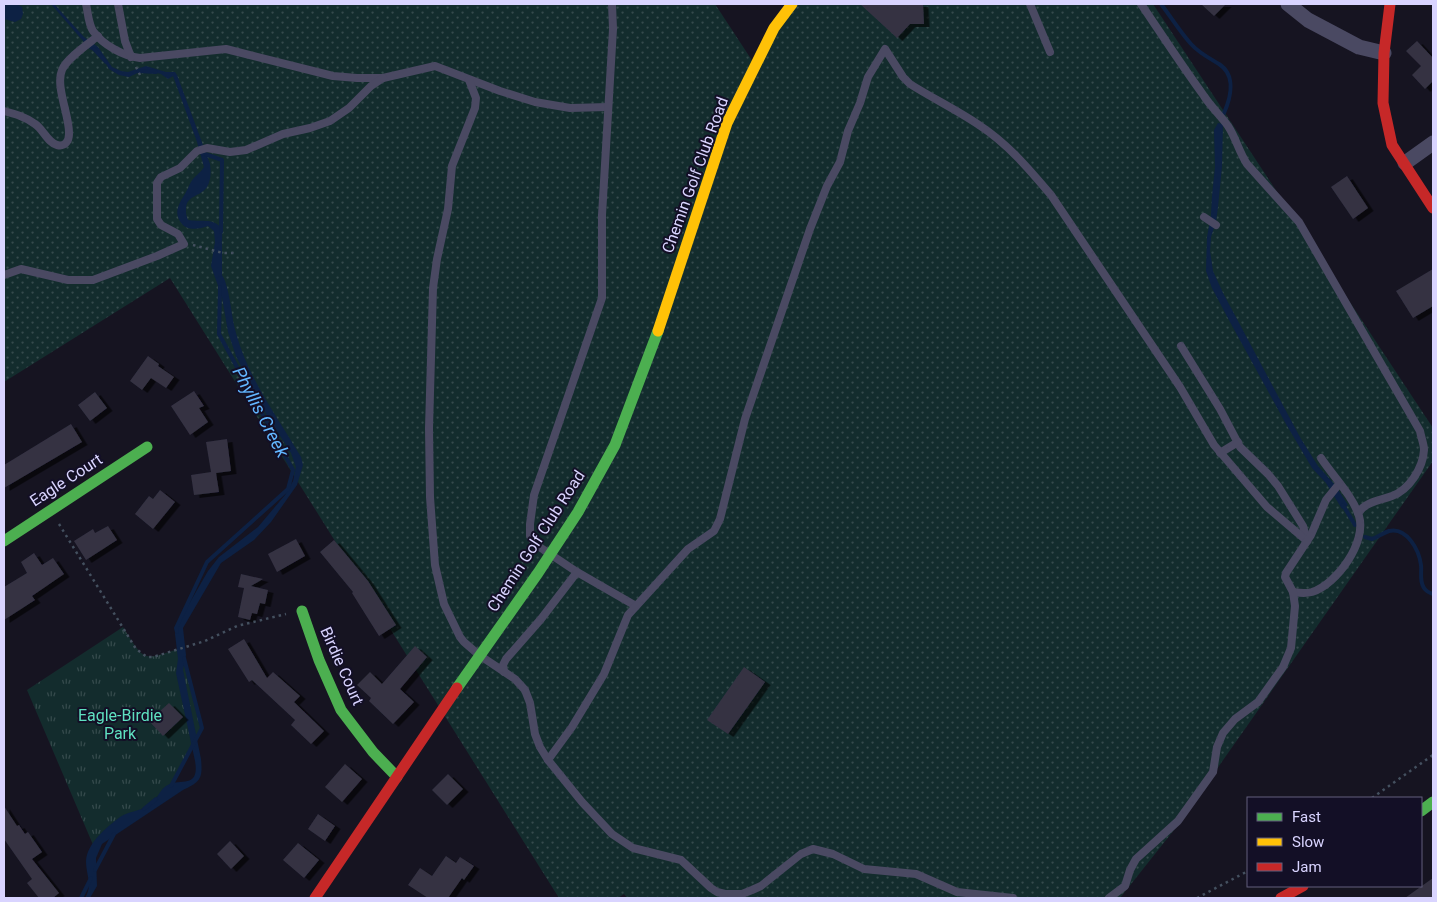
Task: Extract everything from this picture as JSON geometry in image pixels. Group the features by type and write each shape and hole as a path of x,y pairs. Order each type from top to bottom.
{"street":[{"name":"Chemin Golf Club Road","path":"315,898 479,655 550,555 578,512 615,445 664,314 727,123 774,28 792,4"},
{"path":"1288,4 1308,20 1359,48 1384,53"},
{"path":"1390,4 1384,53 1383,104 1392,145 1433,208"},
{"path":"1405,163 1433,143"},
{"name":"Eagle Court","path":"4,541 147,447"},
{"name":"Birdie Court","path":"302,611 319,660 341,710 373,752 397,777"},
{"path":"1422,810 1433,802"},
{"path":"1282,898 1301,887"}],"lane":[{"path":"86,4 90,25 97,37 116,50 131,57 140,58 226,50 333,76 357,78 383,78 428,66 435,66 469,80 534,102 570,108 608,107"},
{"path":"118,4 125,40 131,57"},
{"path":"612,4 614,29 602,215 602,298 531,507 530,524 532,540 550,555 636,606"},
{"path":"1030,4 1050,52"},
{"path":"1141,4 1158,32 1205,98 1233,133 1242,156 1299,222 1420,431 1424,450 1416,472 1409,484 1402,491 1394,495 1364,506 1358,513"},
{"path":"4,111 21,116 37,125 54,144 66,143 69,130 60,75 64,66 97,37"},
{"path":"548,760 588,702 604,674 628,615 688,549 714,531 720,519 745,419 810,229 827,186 840,162 848,131 860,103 868,77 886,49 903,77 910,84 958,111 1000,140 1026,166 1051,196 1180,387 1207,435 1220,453 1267,507 1307,541"},
{"path":"4,275 21,269 68,280 93,280 184,244 178,234 162,225 157,219 157,183 161,177 180,168 201,150 230,152 246,150 283,134 320,125 344,111 371,86 383,78"},
{"path":"469,80 476,98 475,108 452,166 448,209 433,288 430,468 435,565 444,604 460,636 479,655 521,685 528,695 535,734 540,747 548,760 582,802 612,834 621,841 646,852 681,860 717,892 742,894 761,886 801,854 813,849 833,854 864,869 916,874 957,892 1013,898"},
{"path":"1204,217 1216,225"},
{"path":"1181,346 1244,452 1278,486 1303,526 1307,541"},
{"path":"1220,453 1238,442"},
{"path":"1293,592 1304,594 1313,592 1322,587 1346,566 1359,532 1358,513 1321,458"},
{"path":"1109,898 1125,886 1136,859 1178,820 1213,772 1217,747 1223,733 1235,719 1258,702 1283,667 1291,648 1295,606 1293,592 1285,577 1286,573 1307,541 1328,496 1338,485"},
{"path":"504,672 503,665 506,659 541,619 577,572"}],"path":[{"path":"136,66 140,75"},
{"path":"184,244 223,253 236,253"},
{"path":"50,510 136,649 147,657 186,647 250,622 302,611"},
{"path":"1373,797 1433,755"},
{"path":"1197,898 1247,872"}],"green space":[{"path":"4,4 715,4 755,65 792,4 1153,4 1433,428 1433,461 1174,830 1120,898 627,898 624,894 618,898 559,898 170,278 4,382"},
{"name":"Eagle-Birdie Park","path":"123,627 136,647 146,656 159,655 181,648 202,728 173,784 94,847 27,690"}],"water":[{"path":"4,4 17,4 22,7 23,14 21,19 15,22 4,19"},
{"path":"51,4 54,4 84,37 98,47 112,67 128,72 146,66 166,72 175,72 177,75 210,164 210,176 207,187 191,198 187,204 187,217 188,220 214,222 222,231 218,266 227,287 234,327 241,350 256,382 301,457 303,465 297,485 271,522 254,540 221,563 183,628 186,655 183,670 201,759 201,775 193,785 102,844 96,858 97,886 90,898 85,898 89,889 86,861 87,854 98,836 120,817 149,806 166,786 187,781 194,776 196,770 195,761 176,673 178,659 175,634 178,623 208,571 219,557 258,527 285,495 293,481 296,467 291,453 261,406 236,356 228,332 222,297 211,266 215,242 214,231 208,226 198,229 187,228 179,220 177,212 179,204 190,183 204,167 173,76 168,79 161,74 144,70 129,77 119,75 109,69 100,54 90,49"},
{"path":"1218,123 1223,124 1222,166 1216,222 1211,237 1210,251 1213,271 1301,439 1318,466 1335,485 1348,505 1342,509 1326,483 1312,468 1286,424 1212,288 1206,271 1207,237 1215,167 1214,130"}],"building":[{"path":"860,4 923,4 924,24 910,24 897,38"},
{"path":"1201,4 1226,4 1214,16"},
{"path":"1417,41 1433,58 1433,81 1425,89 1412,75 1421,66 1406,51"},
{"path":"1347,176 1368,208 1353,219 1331,187"},
{"path":"1433,269 1433,306 1413,318 1396,291"},
{"path":"148,356 174,377 166,388 151,378 142,390 130,381"},
{"path":"194,391 204,406 199,408 208,422 190,435 171,406"},
{"path":"95,392 107,408 90,421 78,405"},
{"path":"71,424 82,442 4,488 4,465"},
{"path":"227,439 231,471 216,473 219,492 194,495 191,475 211,472 206,442"},
{"path":"160,490 175,502 153,529 135,514 149,496 153,499"},
{"path":"108,526 117,540 86,560 74,541 93,529 95,533"},
{"path":"296,539 305,556 277,572 268,554"},
{"path":"334,540 368,581 396,625 379,636 353,592 320,552"},
{"path":"34,553 42,565 53,558 64,574 32,596 35,600 4,620 4,587 27,573 21,562"},
{"path":"241,574 263,579 251,586 268,590 265,604 260,603 257,614 252,613 250,620 238,617 244,588 238,587"},
{"path":"244,639 267,678 273,672 300,696 294,702 324,731 311,744 291,725 295,720 252,680 249,682 228,649"},
{"path":"415,646 427,657 400,689 414,702 393,724 369,701 371,698 357,685 370,672 382,684"},
{"path":"744,667 765,682 728,734 707,720"},
{"path":"169,703 183,717 163,736 149,721"},
{"path":"345,764 362,779 342,802 325,787"},
{"path":"448,774 463,789 447,805 432,790"},
{"path":"4,806 17,826 19,825 25,834 28,832 42,852 32,859 59,893 53,898 39,898 27,883 32,879 4,839"},
{"path":"318,814 335,826 325,841 308,829"},
{"path":"230,841 244,856 231,869 217,854"},
{"path":"298,843 319,860 304,878 283,860"},
{"path":"446,856 456,863 460,857 474,866 464,880 462,878 448,898 428,898 408,885 420,868 432,876"},
{"path":"1433,878 1433,898 1405,898 1422,887"}],"waterway":[{"path":"1161,4 1191,44 1201,53 1219,64 1228,74 1230,93 1224,113"},
{"name":"Phyllis Creek","path":"94,49 106,62"},
{"name":"Phyllis Creek","path":"138,71 156,72"},
{"name":"Phyllis Creek","path":"202,153 222,160 221,232"},
{"name":"Phyllis Creek","path":"220,244 220,275"},
{"name":"Phyllis Creek","path":"177,632 176,628 207,562 288,489 293,470 219,334 220,287"},
{"path":"1343,505 1355,525"},
{"path":"1365,537 1372,539 1389,531 1395,531 1407,536 1415,547 1420,559 1422,585 1433,594"},
{"name":"Phyllis Creek","path":"171,786 202,728 184,658"},
{"name":"Phyllis Creek","path":"144,809 156,799"},
{"name":"Phyllis Creek","path":"95,870 114,834"},
{"name":"Phyllis Creek","path":"81,898 91,878"}],"traffic: fast":[{"path":"457,688 538,573 578,512 615,445 658,331"},
{"path":"4,541 147,447"},
{"path":"302,611 319,660 341,710 373,752 397,777"},
{"path":"1422,810 1433,802"}],"traffic: slow":[{"path":"658,331 727,123 774,28 792,4"}],"traffic: jam":[{"path":"1390,4 1384,53 1383,103 1392,145 1433,208"},
{"path":"315,898 457,688"},
{"path":"1281,898 1301,887"}]}
